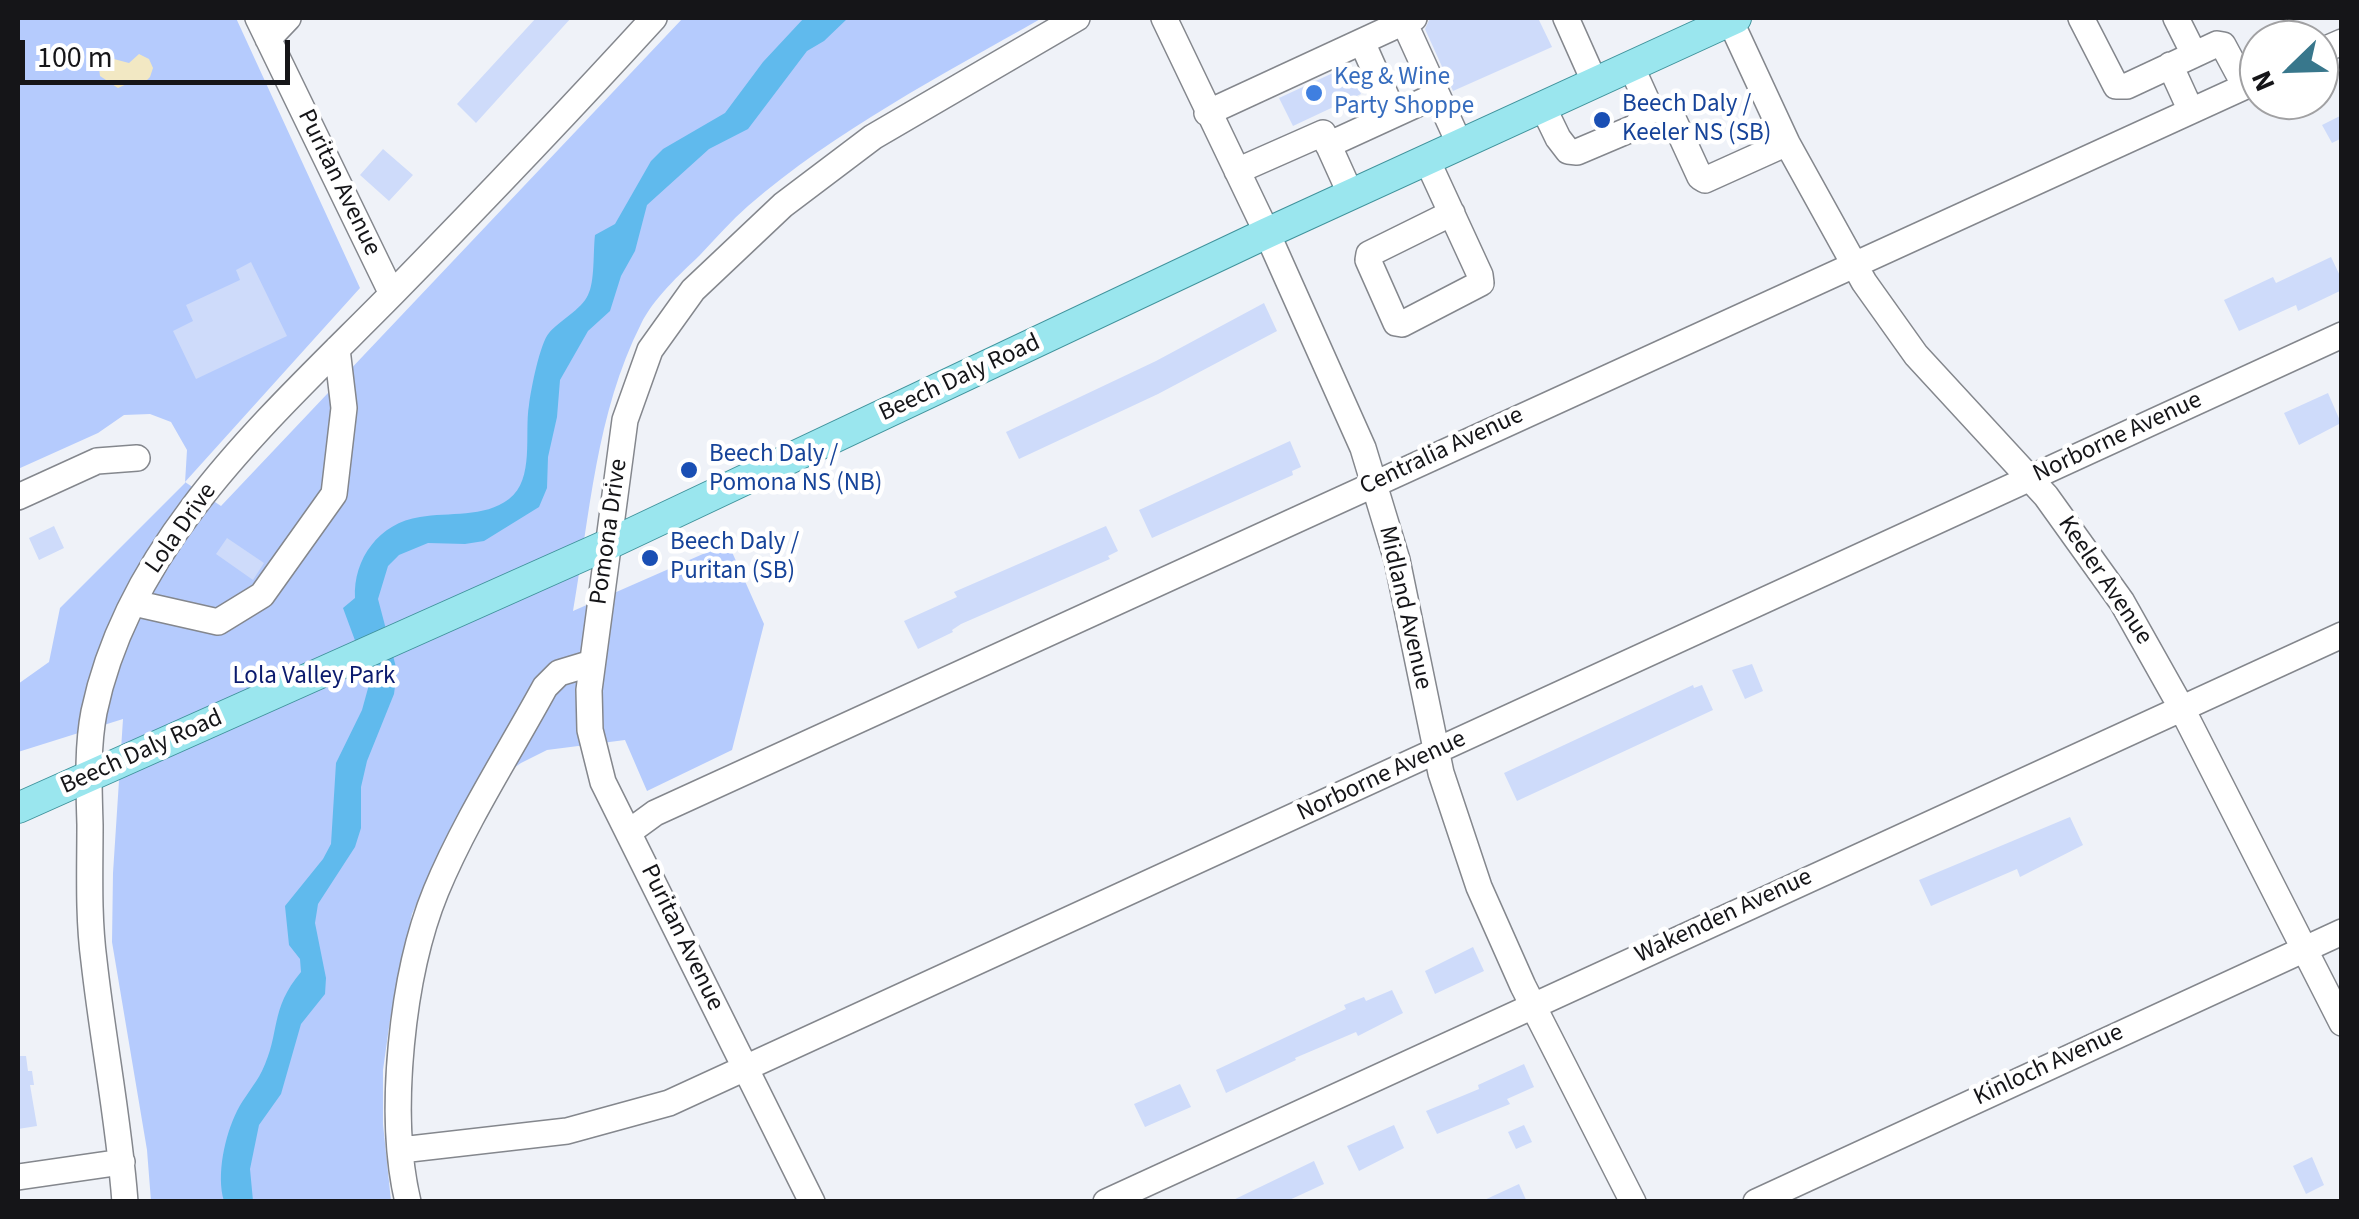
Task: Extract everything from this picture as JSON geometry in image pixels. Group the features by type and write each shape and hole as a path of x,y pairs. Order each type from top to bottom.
{"main road":[{"name":"Beech Daly Road","path":"18,808 609,544 1732,18"}],"street":[{"path":"263,28 288,18"},
{"name":"Lola Drive","path":"125,1202 92,944 89,776 94,714 120,632 161,556 250,438 654,18"},
{"name":"Pomona Drive","path":"592,663 626,420 650,350 693,290 783,205 873,138 1077,18"},
{"name":"Midland Avenue","path":"1164,18 1348,410 1397,560 1436,752 1479,887 1533,1005 1633,1202"},
{"path":"1566,18 1595,82"},
{"name":"Keeler Avenue","path":"1732,18 1786,142 1852,263 1916,355 2046,496 2106,577 2181,707 2342,1023"},
{"path":"2081,18 2116,86 2127,86 2217,44 2224,45 2239,65"},
{"path":"2176,18 2194,54"},
{"path":"1208,113 1409,20 1460,145"},
{"name":"Puritan Avenue","path":"263,28 392,294"},
{"path":"1362,42 1394,114"},
{"path":"2170,65 2192,111"},
{"path":"1631,66 1650,108"},
{"name":"Centralia Avenue","path":"629,832 655,814 2239,89"},
{"path":"1328,145 1437,95"},
{"path":"1543,106 1558,138 1568,151 1578,152 1636,127 1650,108"},
{"path":"1650,108 1672,114 1700,177 1705,180 1786,142"},
{"path":"1237,172 1323,132 1351,195"},
{"path":"1427,160 1452,213 1481,283 1402,324 1396,323 1368,260 1369,254 1452,213"},
{"name":"Norborne Avenue","path":"402,1150 517,1139 611,1122 669,1104 2342,335"},
{"path":"134,603 218,622 262,595 334,494 344,408 337,349"},
{"path":"18,497 98,462 137,458"},
{"name":"Wakenden Avenue","path":"1106,1202 2342,635"},
{"path":"408,1202 399,1077 417,957 437,889 545,686 558,674 592,663"},
{"name":"Puritan Avenue","path":"592,663 588,710 593,750 603,782 812,1202"},
{"name":"Kinloch Avenue","path":"1756,1202 2342,932"},
{"path":"18,1178 122,1162"}],"green space":[{"path":"18,18 236,18 360,288 185,482 187,450 171,422 150,414 124,415 98,433 18,469"},
{"name":"Lola Valley Park","path":"683,18 1042,18 890,105 782,178 676,279 641,324 604,428 573,611 728,543 764,624 732,750 647,791 625,740 547,750 465,801 412,914 390,1020 383,1070 383,1124 391,1201 151,1201 147,1150 112,942 123,719 18,752 18,684 49,662 60,608 185,482 221,506"}],"sand":[{"path":"139,54 149,59 153,68 143,84 131,82 118,88 100,76 104,60 129,63"}],"shaded area":[{"path":"804,18 848,18 807,51 748,129 709,149 647,205 635,251 621,276 610,311 588,331 560,380 547,488 539,507 484,541 428,543 399,555 388,566 378,599 397,671 394,694 367,761 361,787 361,828 355,847 318,904 315,923 326,978 325,994 301,1024 281,1094 259,1125 250,1169 253,1201 224,1201 221,1167 229,1132 262,1071 284,998 301,972 300,959 289,945 285,906 331,844 336,763 362,710 370,681 343,608 355,598 364,557 381,535 405,521 489,509 517,490 525,468 529,405 539,356 549,333 588,295 595,235 615,224 651,161 663,149 725,113 763,62"}],"building":[{"path":"536,18 571,18 476,123 457,104"},
{"path":"1430,18 1538,18 1552,47 1453,91 1425,29"},
{"path":"1348,66 1361,94 1293,126 1279,98"},
{"path":"2342,115 2342,138 2332,143 2322,125 2339,120"},
{"path":"383,149 413,175 389,201 360,175"},
{"path":"2331,257 2342,280 2342,290 2298,311 2296,305 2239,331 2224,300 2273,277 2276,283"},
{"path":"251,262 287,336 196,379 173,331 193,321 186,305 240,280 236,270"},
{"path":"1264,303 1277,331 1158,394 1019,459 1006,432 1156,361"},
{"path":"2328,393 2341,423 2299,445 2284,413"},
{"path":"1290,441 1301,467 1292,471 1293,475 1152,538 1139,510"},
{"path":"54,526 64,548 39,560 29,538"},
{"path":"1106,526 1118,551 1108,556 1110,559 961,624 918,649 904,621 957,597 954,592"},
{"path":"227,538 264,563 253,580 216,554"},
{"path":"1752,664 1763,691 1745,699 1732,670"},
{"path":"1693,685 1702,685 1713,710 1517,801 1504,773"},
{"path":"2070,817 2083,845 2020,877 2017,869 1931,906 1919,880"},
{"path":"1473,947 1484,971 1435,994 1425,971"},
{"path":"1392,990 1403,1013 1358,1036 1356,1032 1295,1058 1226,1093 1216,1070 1346,1009 1344,1005"},
{"path":"18,1056 26,1056 28,1071 32,1071 34,1085 30,1085 37,1126 18,1129"},
{"path":"1524,1064 1534,1087 1507,1099 1510,1104 1437,1134 1426,1111 1479,1089 1478,1085"},
{"path":"1180,1084 1191,1107 1145,1127 1134,1104"},
{"path":"1394,1125 1404,1148 1359,1171 1347,1146"},
{"path":"1524,1125 1532,1142 1516,1149 1508,1132"},
{"path":"2312,1157 2324,1185 2306,1194 2293,1166"},
{"path":"1314,1161 1324,1184 1285,1202 1229,1202"},
{"path":"1519,1184 1527,1202 1480,1202"}],"place":[{"name":"Keg & Wine Party Shoppe","path":"1314,93"},
{"name":"Beech Daly / Keeler NS (SB)","path":"1602,120"},
{"name":"Beech Daly / Pomona NS (NB)","path":"689,470"},
{"name":"Beech Daly / Puritan (SB)","path":"650,558"}]}
